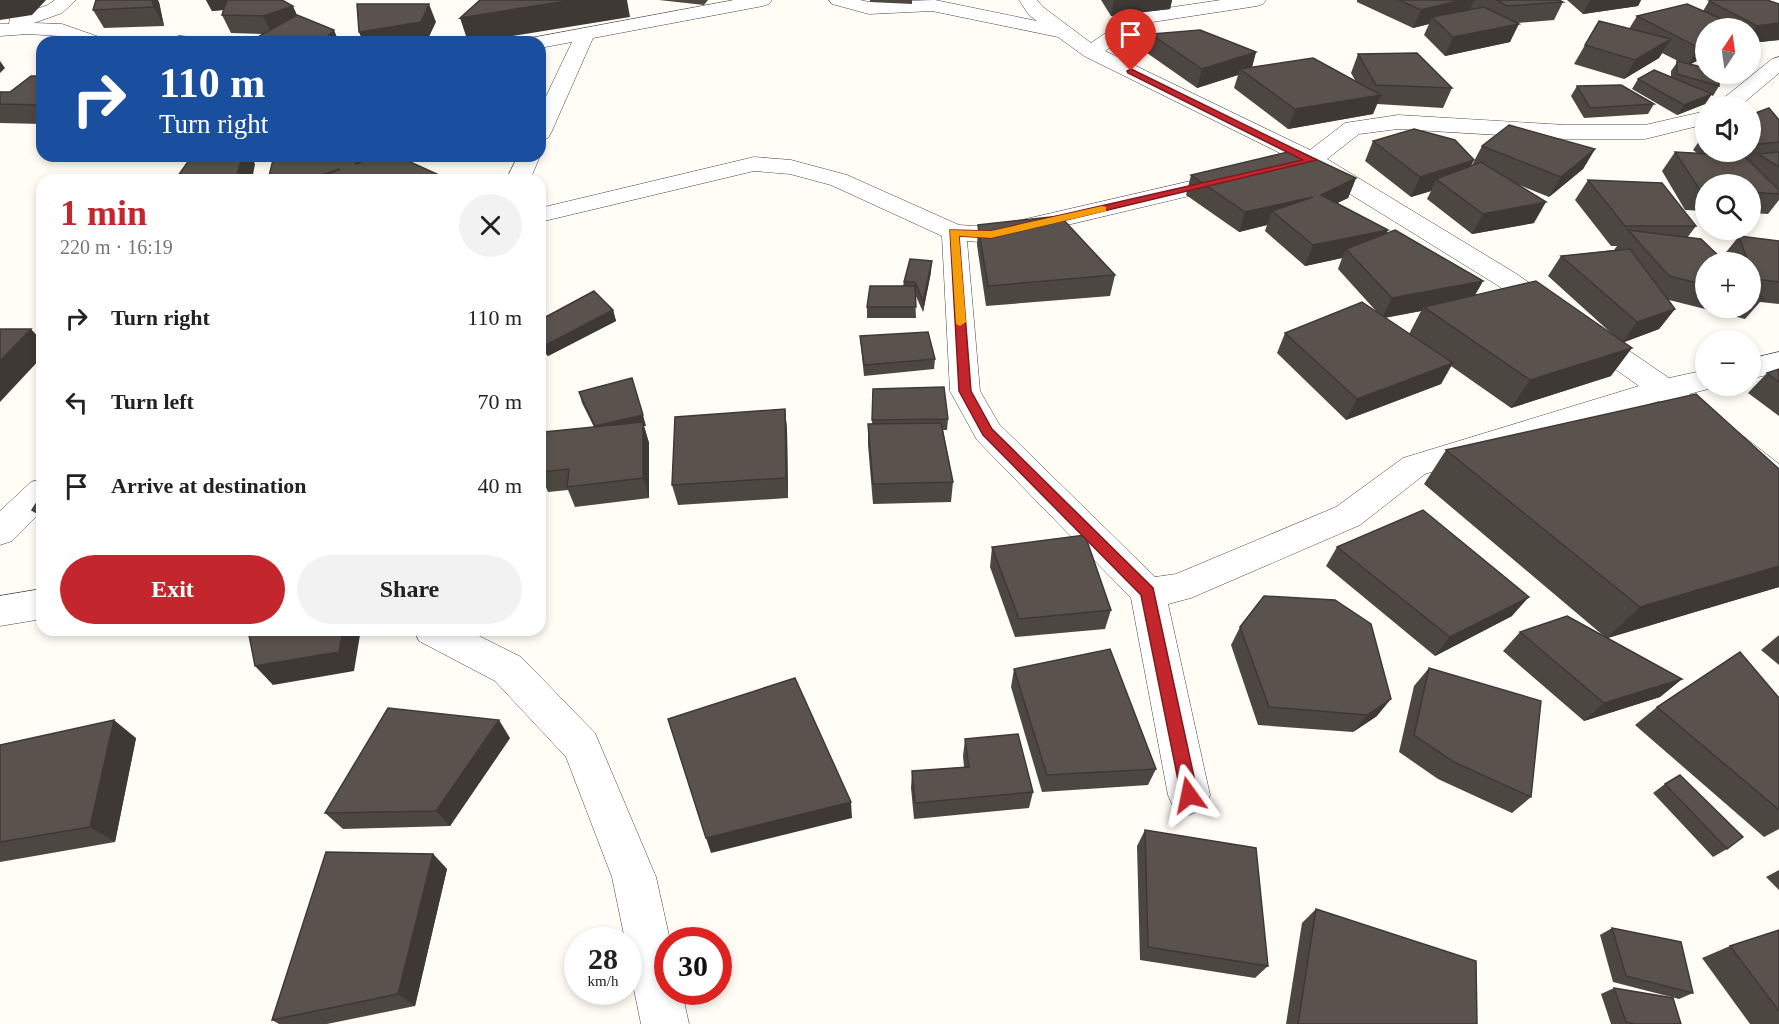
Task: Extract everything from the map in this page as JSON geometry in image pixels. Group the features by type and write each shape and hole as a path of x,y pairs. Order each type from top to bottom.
{"street":[{"path":"0,29 55,9 67,0"},
{"path":"546,41 763,0"},
{"path":"838,0 868,8 932,5 1065,32"},
{"path":"1028,0 1036,11 1091,51 1312,160 1506,279 1664,389 1779,481"},
{"path":"1091,51 1140,18 1257,0"},
{"path":"0,29 62,30 78,36"},
{"path":"546,120 585,34"},
{"path":"1740,96 1779,63"},
{"path":"546,214 754,164 791,167 839,180 954,232 991,235 1312,160 1353,128 1398,122 1566,132 1645,132 1695,120"},
{"path":"954,232 965,391 988,432 1148,592 1189,795"},
{"path":"1761,366 1779,362"},
{"path":"1148,592 1179,588 1348,516 1414,466 1664,389 1695,382"},
{"path":"0,532 36,497"},
{"path":"0,611 36,605"},
{"path":"444,636 508,669 581,747 634,877 665,1024"}],"building":[{"path":"96,0 152,0 154,7 93,10"},
{"path":"227,0 282,0 293,6 263,16 222,15"},
{"path":"480,0 572,0 460,18"},
{"path":"1399,0 1461,0 1421,10"},
{"path":"1497,0 1559,0 1563,2 1507,6"},
{"path":"1767,0 1779,4 1779,23 1761,25 1761,18 1742,18 1709,1"},
{"path":"357,4 429,4 421,22 359,32"},
{"path":"1687,4 1719,18 1695,18 1695,46 1637,16"},
{"path":"1484,7 1519,24 1453,37 1432,17"},
{"path":"297,15 334,30 328,36 260,36"},
{"path":"1599,21 1671,39 1635,60 1585,45"},
{"path":"1200,30 1256,52 1202,69 1151,34"},
{"path":"1417,53 1452,88 1376,85 1358,54"},
{"path":"1313,58 1381,95 1295,109 1240,69"},
{"path":"1677,61 1695,65 1695,79 1677,74"},
{"path":"1654,70 1712,94 1695,96 1695,101 1684,105 1638,79"},
{"path":"31,76 36,76 36,105 0,104 0,92 10,92"},
{"path":"1621,85 1654,104 1590,108 1577,86"},
{"path":"1769,108 1779,120 1779,142 1761,144 1761,111"},
{"path":"1509,125 1595,149 1561,177 1482,146"},
{"path":"1414,129 1455,140 1474,160 1420,177 1373,141"},
{"path":"1296,150 1356,178 1321,195 1388,230 1313,245 1272,211 1313,197 1245,212 1191,175"},
{"path":"1675,152 1695,153 1695,162 1750,162 1779,190 1779,194 1761,193 1761,174 1695,174 1695,182"},
{"path":"1779,152 1779,167 1761,156 1761,154"},
{"path":"188,162 240,162 238,174 179,174"},
{"path":"272,162 356,162 356,164 361,162 410,162 437,174 329,174 340,169 325,174 270,174"},
{"path":"1481,162 1546,202 1483,214 1436,179"},
{"path":"1588,180 1662,183 1695,225 1695,226 1625,226"},
{"path":"1060,216 1115,275 988,286 978,225"},
{"path":"1395,230 1483,281 1392,298 1346,249"},
{"path":"1628,230 1702,240 1715,252 1695,252 1695,282 1669,276"},
{"path":"1740,240 1779,241 1779,282 1761,280 1761,252 1745,252"},
{"path":"1630,249 1675,309 1637,322 1561,256"},
{"path":"910,259 932,261 923,301 915,282 904,282"},
{"path":"1536,281 1632,348 1530,380 1424,307"},
{"path":"870,286 915,286 916,307 867,307"},
{"path":"594,291 613,310 546,345 546,317"},
{"path":"1362,302 1453,363 1357,399 1285,333"},
{"path":"0,329 31,329 0,361"},
{"path":"928,332 935,359 864,365 860,336"},
{"path":"1779,369 1779,382 1767,373"},
{"path":"632,378 643,415 595,426 579,392"},
{"path":"944,387 948,419 872,420 873,389"},
{"path":"1695,394 1779,469 1779,566 1640,607 1446,450"},
{"path":"785,409 786,478 672,485 675,417"},
{"path":"643,422 643,478 567,487 569,469 546,471 546,432"},
{"path":"941,423 953,482 873,484 868,424"},
{"path":"1423,510 1529,597 1450,637 1337,547"},
{"path":"1085,535 1111,610 1019,619 992,547"},
{"path":"1264,596 1335,600 1371,624 1391,699 1367,715 1269,707 1240,627"},
{"path":"1567,616 1682,679 1604,703 1520,632"},
{"path":"249,636 342,636 339,652 255,666"},
{"path":"1110,649 1156,769 1047,775 1014,669"},
{"path":"1740,652 1779,698 1779,810 1657,707"},
{"path":"1429,668 1541,701 1531,797 1454,762 1414,735"},
{"path":"795,678 851,802 706,838 668,719"},
{"path":"388,708 499,720 436,811 325,813"},
{"path":"114,720 90,827 0,842 0,745"},
{"path":"1018,734 1033,792 915,803 912,771 969,767 965,739"},
{"path":"1680,775 1743,837 1727,849 1665,784"},
{"path":"1145,830 1256,848 1268,966 1148,947"},
{"path":"326,852 433,854 398,994 272,1020"},
{"path":"1316,909 1476,961 1477,1024 1298,1024"},
{"path":"1612,928 1681,942 1693,993 1626,976"},
{"path":"1779,930 1779,1011 1730,946"},
{"path":"1614,988 1673,998 1681,1024 1626,1022"}],"slow traffic":[{"path":"960,322 954,232 991,235 1102,209"}],"route":[{"path":"1131,71 1312,160 991,235 954,232 965,391 988,432 1148,592 1189,795"}]}
